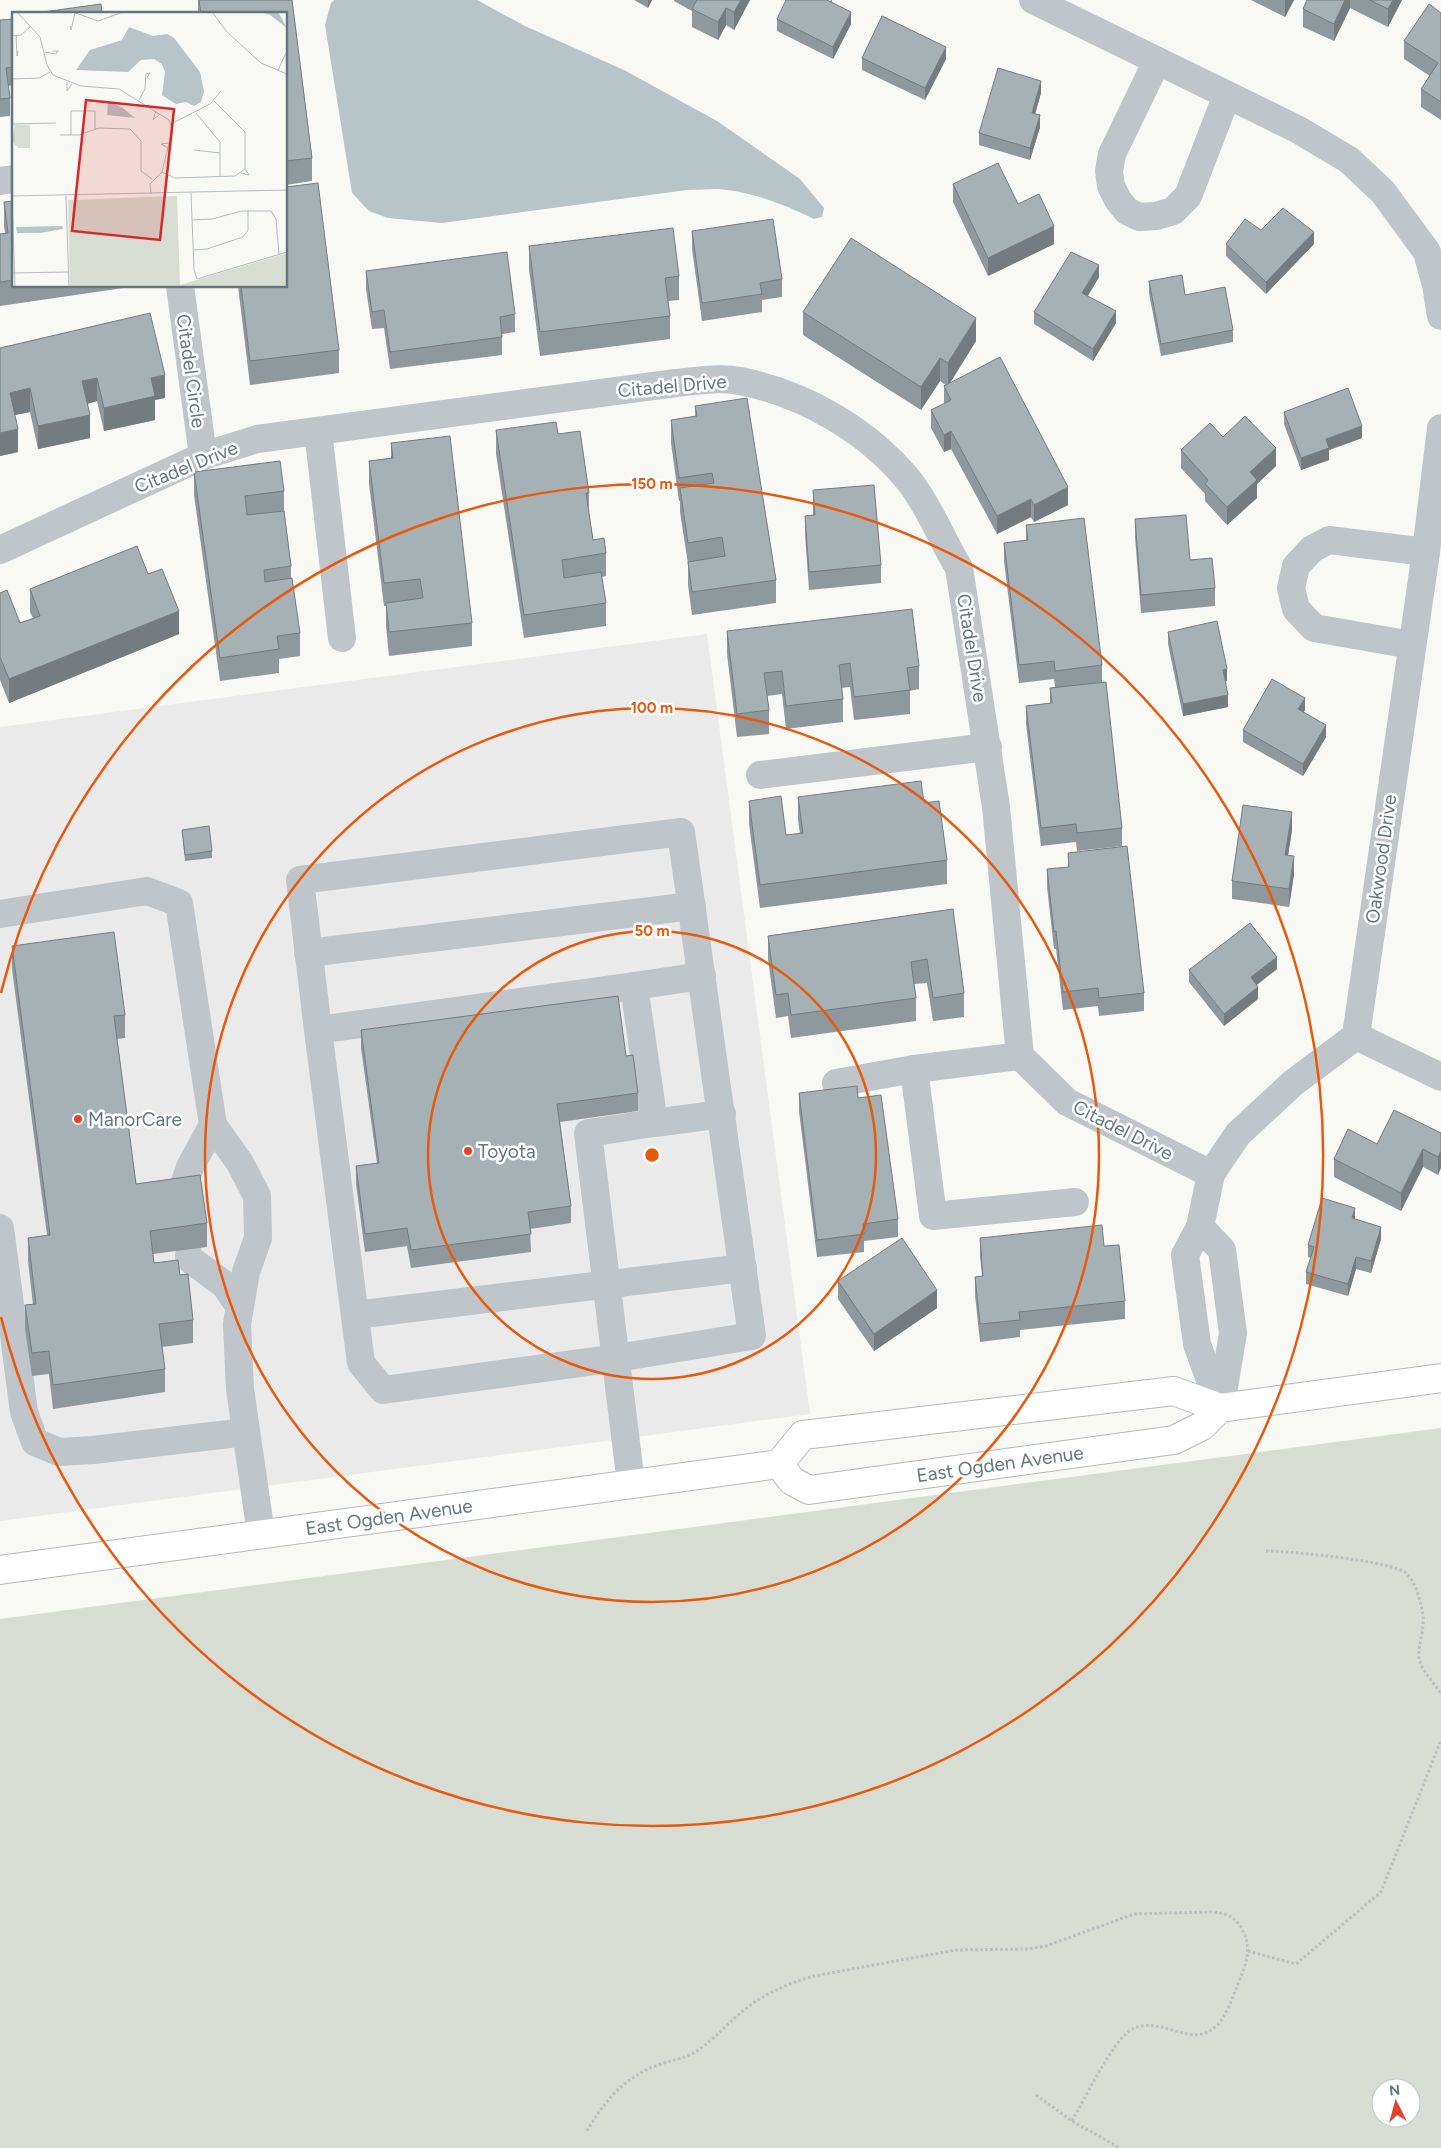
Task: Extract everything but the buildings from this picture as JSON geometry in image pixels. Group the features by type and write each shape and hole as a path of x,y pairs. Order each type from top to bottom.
{"main road":[{"path":"779,1464 803,1435 1174,1391 1220,1408 1441,1378"},
{"name":"East Ogden Avenue","path":"0,1570 779,1464 792,1481 809,1490 1174,1440 1202,1426 1220,1408"}],"street":[{"path":"1032,0 1297,129 1349,160 1383,192 1434,248 1436,285 1441,316"},
{"path":"1157,60 1112,154 1109,171 1111,186 1118,200 1127,211 1139,217 1156,216 1173,211 1188,196 1227,95"},
{"name":"Citadel Circle","path":"180,288 203,456"},
{"name":"Citadel Drive","path":"0,550 203,456 257,439 702,381 738,381 758,386 830,414 859,433 886,456 910,482 929,512 944,544 959,568 996,806 1020,1056 1067,1102 1211,1174"},
{"name":"Oakwood Drive","path":"1356,1036 1426,552 1441,428"},
{"path":"318,431 342,638"},
{"path":"1412,644 1314,628 1296,609 1291,588 1296,566 1312,549 1330,540 1426,552"},
{"path":"760,775 988,747"},
{"path":"681,832 752,1336 616,1358 383,1390 361,1363 308,953 300,880 681,832"},
{"path":"0,914 147,891 179,904 213,1125 240,1163 257,1196 258,1238 246,1272 238,1333 240,1389 261,1534"},
{"path":"308,953 692,906"},
{"path":"318,1030 702,976"},
{"path":"634,986 654,1123"},
{"path":"1220,1408 1197,1344 1185,1255 1200,1227 1211,1174 1238,1134 1294,1084 1356,1036 1441,1077"},
{"path":"836,1083 914,1069 1020,1056"},
{"path":"914,1069 933,1216 1075,1202"},
{"path":"631,1484 588,1133 722,1114"},
{"path":"182,1191 190,1167 213,1125"},
{"path":"1200,1227 1222,1250 1233,1333 1220,1408"},
{"path":"0,1228 24,1412 35,1442 59,1452 145,1445 246,1432"},
{"path":"189,1256 191,1260 225,1285 240,1307"},
{"path":"355,1315 743,1268"}],"path":[{"path":"1266,1551 1287,1551 1373,1563 1401,1569 1408,1574 1422,1605 1424,1620 1420,1661 1441,1694"},
{"path":"1248,1951 1296,1964 1381,1892 1441,1740"},
{"path":"587,2131 601,2106 639,2073 695,2052 744,2010 764,1997 796,1981 956,1950 1028,1949 1046,1946 1066,1940 1118,1918 1147,1912 1224,1913 1234,1917 1246,1939 1247,1962 1224,2017 1208,2033 1198,2035 1151,2025 1138,2027 1128,2032 1113,2050 1072,2121"},
{"path":"1036,2095 1072,2121 1120,2148"}],"shaded area":[{"path":"334,0 477,0 525,26 624,70 717,121 800,179 824,208 822,217 814,219 768,200 730,190 718,189 687,190 442,223 388,218 369,211 352,193 325,25 331,3"},
{"path":"707,634 810,1414 0,1521 0,727"},
{"path":"1441,1428 1441,2148 0,2148 0,1619"}],"place":[{"name":"ManorCare","path":"78,1119"},
{"name":"Toyota","path":"468,1151"}]}
